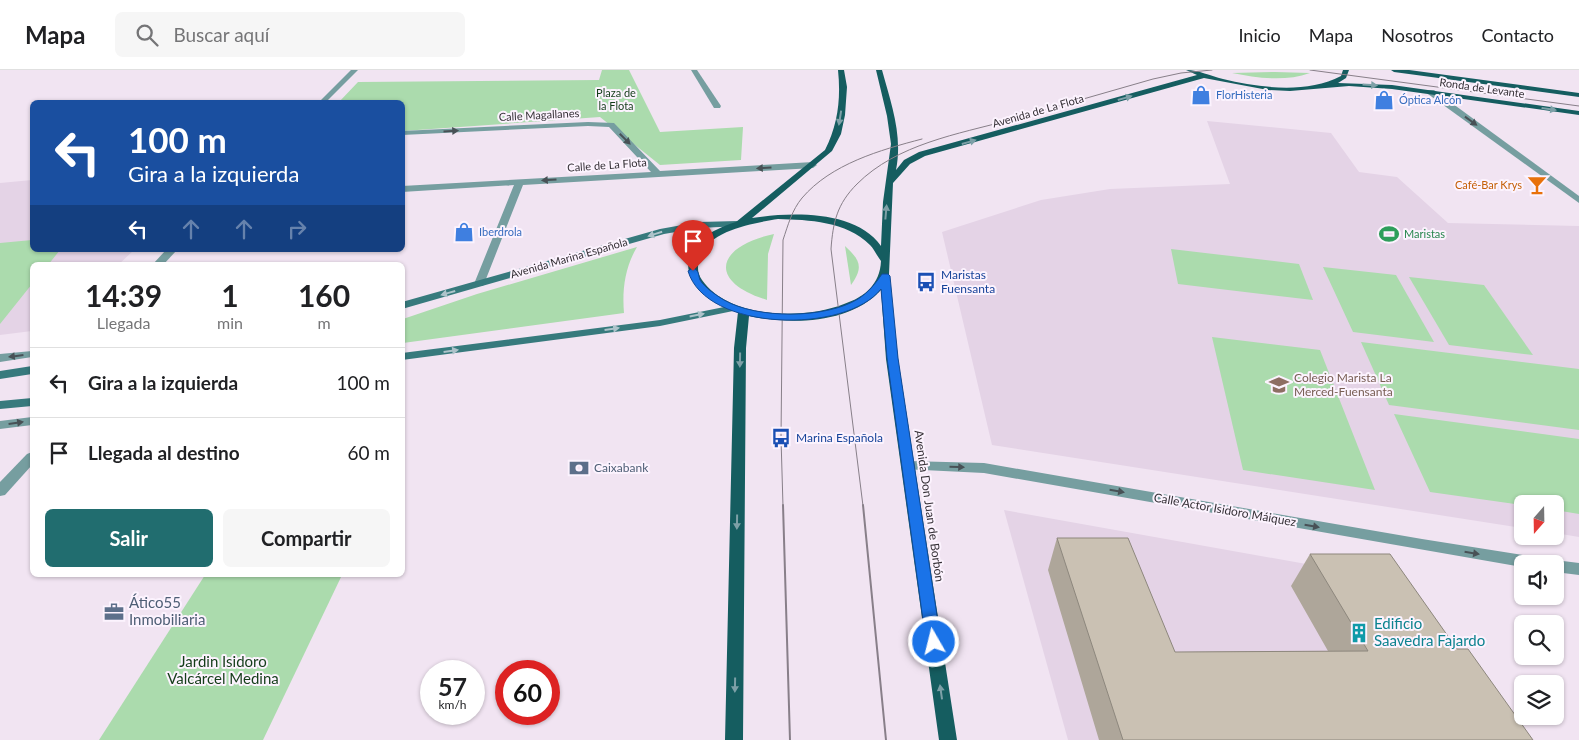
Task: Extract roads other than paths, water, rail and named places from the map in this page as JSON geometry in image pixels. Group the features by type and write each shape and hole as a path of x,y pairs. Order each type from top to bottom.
{"main road":[{"path":"841,70 843,87 839,127 828,151 738,224 712,237 703,244 693,261 696,280 702,289 721,302 739,310 781,317 820,315 838,311 860,302 876,290 885,276"},
{"path":"879,70 895,144 888,184 885,227 886,261"},
{"path":"1189,70 1203,76 1237,84 1292,89 1322,86 1340,80 1344,77 1346,70"},
{"name":"Ronda de Levante","path":"1394,70 1579,95"},
{"name":"Avenida de La Flota","path":"888,184 903,166 922,154 1203,76"},
{"name":"Ronda de Levante","path":"1322,86 1374,85 1579,113"},
{"path":"738,224 791,217 834,222 863,234 874,242 882,251 886,261"},
{"name":"Avenida Marina Española","path":"405,305 663,231 699,225 738,224"},
{"name":"Avenida Don Juan de Borbón","path":"886,261 885,276 892,358 948,740"},
{"path":"405,357 660,323 739,310"},
{"path":"734,740 740,358 739,310"},
{"path":"0,375 30,370"},
{"path":"0,405 30,402"}],"street":[{"path":"324,100 355,70"},
{"path":"694,70 717,106"},
{"path":"1431,92 1579,200"},
{"name":"Calle Magallanes","path":"405,133 588,124 611,125 657,173"},
{"name":"Calle de La Flota","path":"405,189 813,165"},
{"path":"479,284 520,182"},
{"path":"160,262 170,252"},
{"path":"0,358 30,354"},
{"path":"0,425 30,421"},
{"path":"0,491 30,459"},
{"name":"Calle Actor Isidoro Máiquez","path":"908,466 984,468 1514,560"},
{"path":"1564,568 1579,570"}],"tram line":[{"path":"863,506 831,249 837,214 850,191 873,170 890,159 929,142 1153,79 1181,73 1212,70"},
{"path":"1310,70 1579,106"},
{"path":"783,506 781,438 783,240 789,223 802,198 827,176 857,160 922,139"},
{"path":"783,505 790,740"},
{"path":"863,505 886,740"}],"place":[{"name":"FlorHisteria","path":"1201,95"},
{"name":"Óptica Alcón","path":"1384,100"},
{"name":"Café-Bar Krys","path":"1537,185"},
{"name":"Iberdrola","path":"464,232"},
{"name":"Maristas","path":"1389,234"},
{"name":"Maristas Fuensanta","path":"926,282"},
{"name":"Colegio Marista La Merced-Fuensanta","path":"1279,385"},
{"name":"Marina Española","path":"781,438"},
{"name":"Caixabank","path":"579,468"},
{"name":"Ático55 Inmobiliaria","path":"114,612"},
{"name":"Edificio Saavedra Fajardo","path":"1359,633"}],"park label":[{"name":"Plaza de la Flota","path":"616,99"},
{"name":"Jardin Isidoro Valcárcel Medina","path":"223,670"}]}
